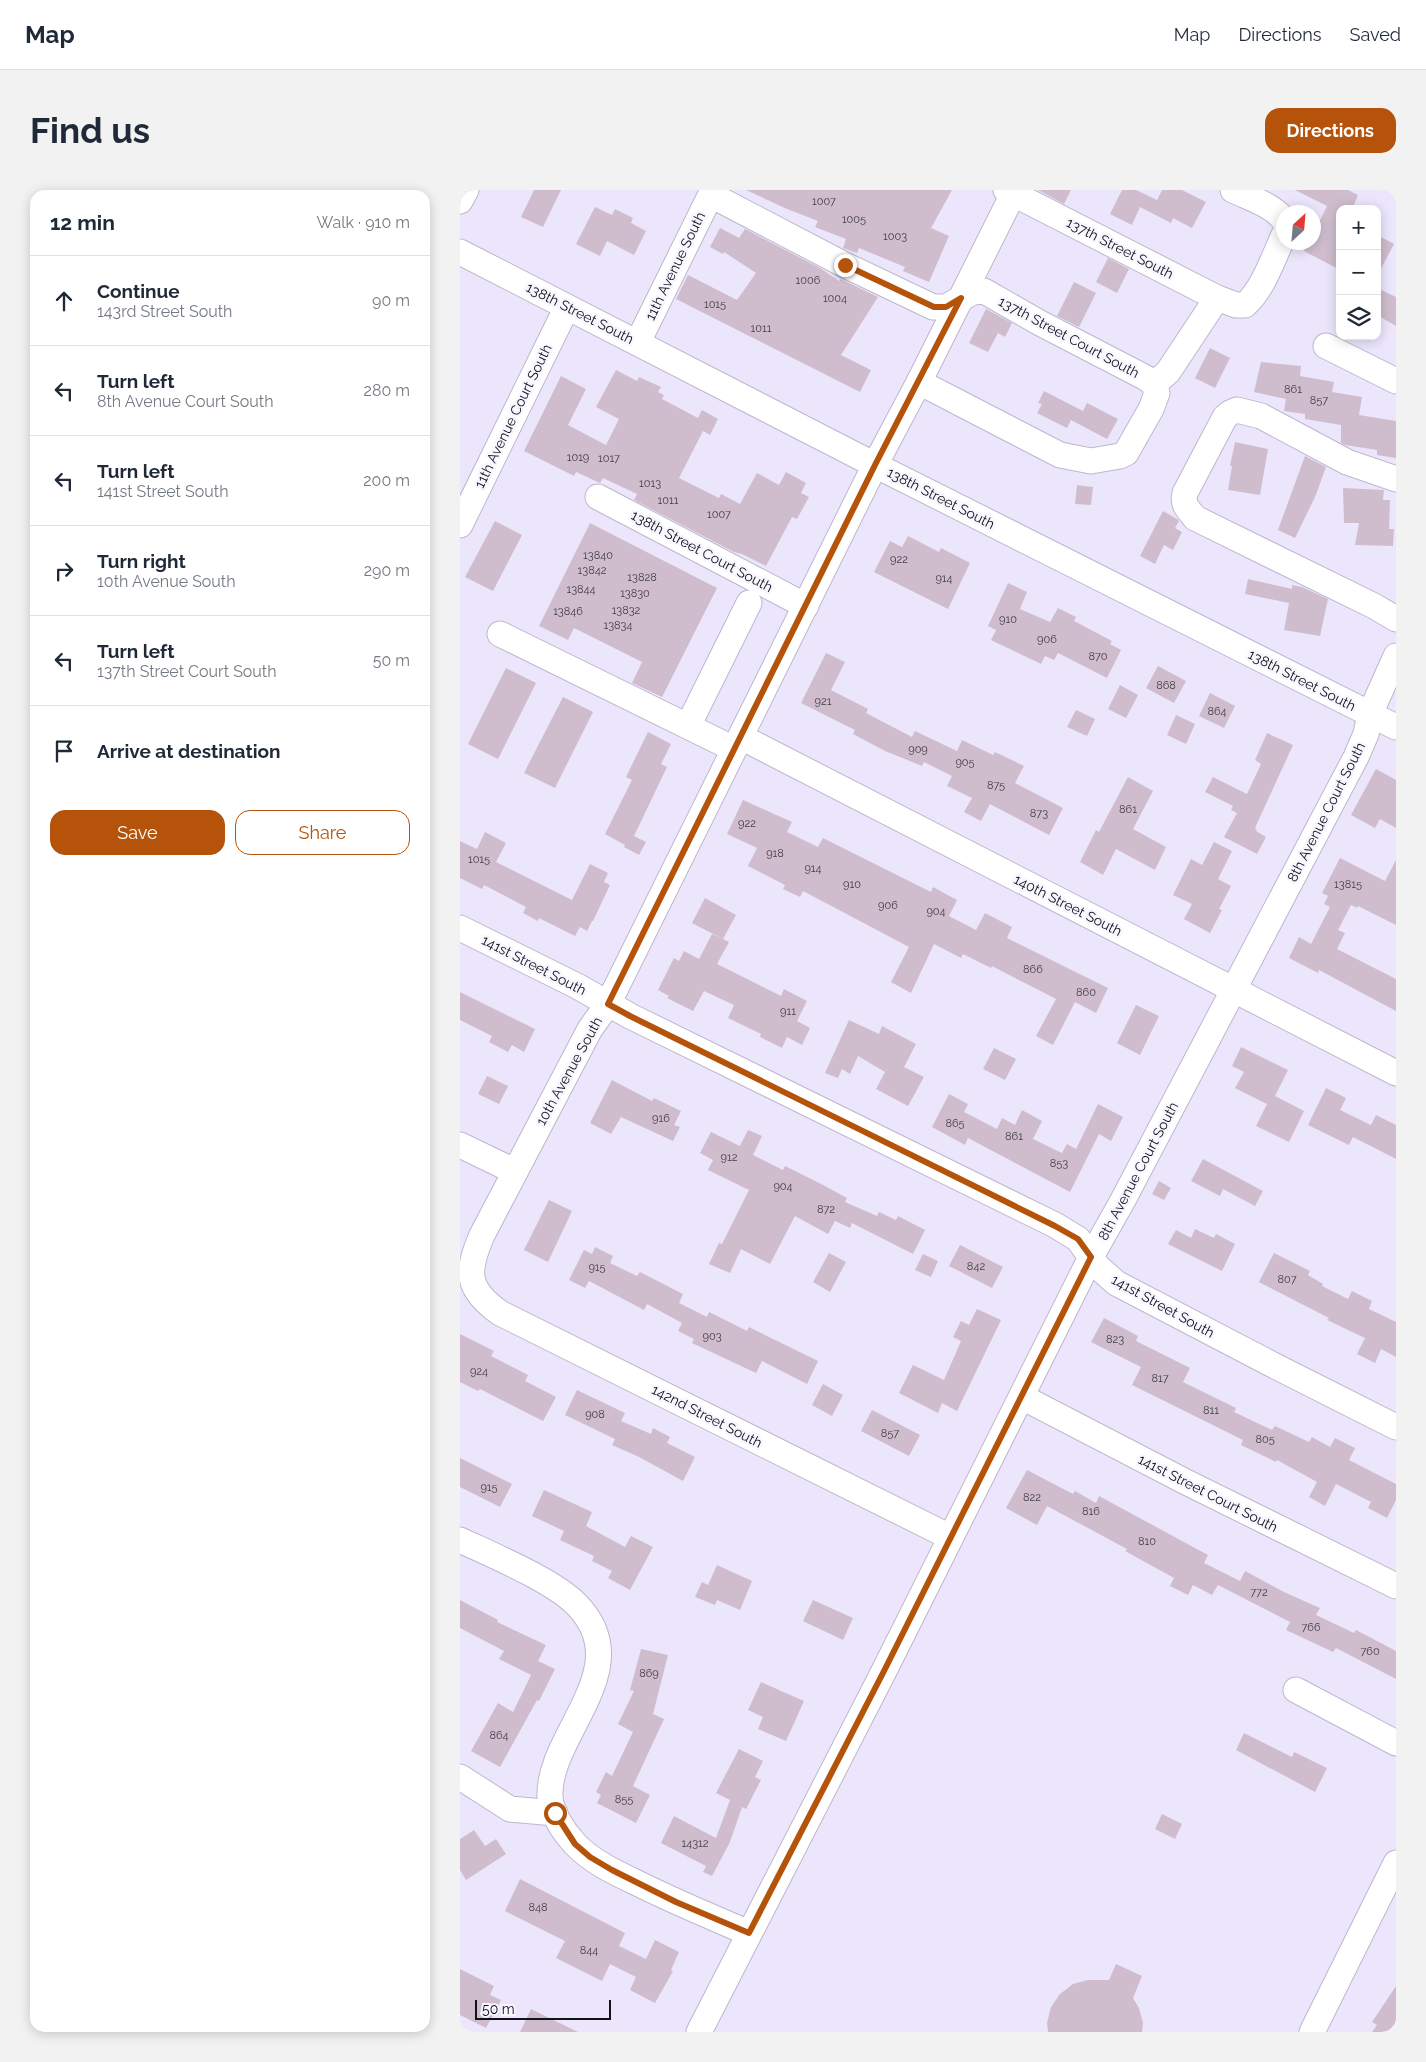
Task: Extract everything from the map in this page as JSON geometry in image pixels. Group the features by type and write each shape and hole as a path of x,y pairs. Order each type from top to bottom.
{"street":[{"path":"460,201 466,190"},
{"path":"1233,190 1276,212"},
{"name":"10th Avenue South","path":"473,1285 470,1271 474,1253 514,1171 590,1029 608,1004 875,465 961,298 1012,191"},
{"name":"137th Street South","path":"1012,191 1226,301"},
{"name":"137th Street Court South","path":"712,192 845,265 934,307 946,307 973,292 984,291 1146,378 1154,384 1157,393 1130,448 1120,456 1091,461 1060,455 919,382"},
{"name":"11th Avenue South","path":"638,342 712,192"},
{"path":"1154,384 1168,372 1226,301 1245,305 1251,299 1260,287 1277,250"},
{"name":"138th Street South","path":"460,252 875,465 1396,727"},
{"name":"11th Avenue Court South","path":"460,525 567,307"},
{"path":"1326,346 1396,381"},
{"path":"1396,479 1347,462 1261,416 1237,410 1225,417 1185,493 1184,500 1184,505 1195,518 1374,606 1396,619"},
{"name":"138th Street Court South","path":"598,497 806,606"},
{"path":"688,726 749,603"},
{"name":"140th Street South","path":"500,634 688,726 738,743 1396,1073"},
{"name":"8th Avenue Court South","path":"699,2032 1022,1397 1091,1257 1123,1200 1356,757 1366,734 1370,714 1396,656"},
{"name":"141st Street South","path":"460,928 638,1020 1055,1226 1078,1239 1097,1266 1116,1283 1396,1427"},
{"path":"460,1145 514,1171"},
{"name":"142nd Street South","path":"473,1285 476,1292 487,1304 516,1322 950,1537"},
{"name":"141st Street Court South","path":"1022,1397 1184,1482 1396,1586"},
{"path":"460,1540 539,1580 566,1596 577,1605 594,1630 597,1645 595,1679 555,1766 550,1798 555,1813 575,1844 590,1857 612,1870 676,1902 749,1933"},
{"path":"1296,1690 1396,1743"},
{"path":"460,1777 510,1809 555,1813"},
{"path":"1312,2032 1396,1863"}],"building":[{"path":"534,190 561,190 543,227 521,217"},
{"path":"746,190 952,190 931,228 949,236 929,282 903,271 905,267 859,248 857,253 843,248 846,239 815,227 818,221"},
{"path":"1038,190 1071,190 1064,204"},
{"path":"1122,190 1136,190 1157,200 1162,190 1182,190 1206,202 1192,228 1173,218 1171,223 1140,207 1132,225 1110,214"},
{"path":"1295,190 1348,190 1358,195 1354,205 1336,205 1336,268 1304,251 1321,250 1321,218 1327,206"},
{"path":"595,207 612,215 615,209 633,218 631,223 646,231 634,255 607,241 600,256 576,244"},
{"path":"720,228 739,238 745,229 820,268 839,281 841,279 878,297 841,355 871,370 860,392 676,299 688,275 737,300 756,273 724,252 723,254 710,247"},
{"path":"1381,237 1394,244 1381,268"},
{"path":"1108,258 1129,269 1117,293 1096,282"},
{"path":"1074,282 1096,293 1079,327 1057,316"},
{"path":"1381,290 1396,297 1396,326 1381,317"},
{"path":"986,309 1012,323 1005,337 998,333 988,352 969,343"},
{"path":"1210,348 1230,358 1215,388 1195,378"},
{"path":"1261,362 1301,366 1300,376 1334,382 1332,392 1362,397 1359,415 1396,421 1396,458 1377,455 1377,450 1345,445 1341,443 1341,425 1305,419 1305,414 1284,411 1286,399 1254,392"},
{"path":"616,370 637,381 639,377 661,387 658,392 664,395 662,399 698,418 702,410 718,419 710,435 703,431 679,478 719,498 721,494 740,504 757,473 779,485 786,472 806,483 801,493 809,497 797,519 792,517 766,566 734,552 634,500 637,494 603,478 600,483 576,472 574,476 524,451 561,376 586,389 568,425 606,445 619,419 596,407"},
{"path":"1044,391 1083,411 1087,403 1118,419 1107,439 1071,420 1067,428 1037,413 1042,404 1038,403"},
{"path":"1235,442 1268,449 1260,495 1228,490"},
{"path":"1305,456 1326,467 1315,497 1295,538 1278,530"},
{"path":"1077,485 1093,487 1091,505 1075,504"},
{"path":"1343,488 1384,490 1383,500 1390,500 1389,529 1394,529 1393,546 1355,545 1359,523 1344,523"},
{"path":"1163,511 1179,521 1175,528 1182,532 1173,550 1164,545 1155,564 1140,556"},
{"path":"495,521 522,535 493,591 465,577"},
{"path":"590,523 717,588 662,697 632,683 642,662 574,628 568,640 539,626"},
{"path":"908,536 939,552 941,548 970,563 948,609 874,572 890,541 902,547"},
{"path":"1248,579 1292,589 1292,585 1302,587 1328,599 1320,636 1284,630 1289,603 1245,594"},
{"path":"1008,583 1027,592 1020,609 1050,622 1058,608 1076,617 1074,621 1112,641 1110,644 1121,650 1107,678 1058,653 1054,660 1045,656 1041,664 991,640 996,630 988,626"},
{"path":"826,653 845,662 831,690 868,709 866,713 912,737 915,731 957,751 962,740 993,755 995,752 1024,766 1015,783 1063,808 1049,835 990,804 981,821 964,812 972,798 947,786 952,776 924,762 922,766 885,751 853,734 855,730 801,703"},
{"path":"1158,666 1186,681 1174,703 1146,688"},
{"path":"506,668 536,683 498,759 468,744"},
{"path":"1120,685 1138,695 1126,718 1108,709"},
{"path":"1210,693 1235,706 1224,728 1199,716"},
{"path":"563,697 593,712 555,788 524,773"},
{"path":"1076,710 1095,719 1087,736 1067,727"},
{"path":"1176,715 1195,724 1186,744 1167,735"},
{"path":"648,732 671,744 661,764 667,767 634,836 646,842 639,855 605,834 632,780 626,777"},
{"path":"1267,733 1293,745 1255,828 1256,831 1266,837 1257,854 1224,837 1237,813 1231,810 1233,806 1205,792 1213,777 1247,794 1261,764 1255,760"},
{"path":"1376,769 1396,780 1396,828 1380,819 1375,828 1351,815"},
{"path":"1128,777 1153,791 1133,829 1166,847 1155,870 1116,849 1103,875 1080,862 1096,830 1099,832"},
{"path":"743,800 792,822 787,832 818,847 823,838 931,892 933,887 957,900 949,916 976,930 985,913 1012,927 1007,938 1108,988 1096,1013 1075,1002 1053,1045 1036,1036 1056,999 992,966 991,968 963,954 961,958 934,944 911,993 891,982 909,947 803,891 800,897 783,889 785,885 748,866 757,848 727,834"},
{"path":"485,832 506,843 496,862 572,900 590,864 608,873 604,882 610,885 587,931 580,927 575,936 539,918 538,921 523,913 526,907 484,885 482,889 460,878 460,841 477,849"},
{"path":"1214,842 1232,851 1218,879 1231,886 1219,909 1222,910 1210,933 1184,919 1192,904 1173,895 1191,859 1202,865"},
{"path":"1340,858 1385,881 1396,860 1396,925 1358,906 1357,908 1351,905 1338,930 1345,933 1337,949 1396,979 1396,1011 1319,970 1318,973 1289,958 1299,937 1311,944 1330,907 1324,904 1328,896 1322,893"},
{"path":"705,898 736,915 723,939 692,923"},
{"path":"712,934 729,942 717,964 781,996 784,989 807,1001 797,1021 810,1028 802,1045 787,1037 782,1048 760,1037 761,1034 728,1018 734,1005 704,991 693,1011 667,998 669,996 658,990 674,958 679,961 684,951 699,959"},
{"path":"460,992 535,1029 524,1052 512,1045 508,1052 489,1042 492,1036 460,1020"},
{"path":"1136,1005 1159,1016 1140,1055 1117,1043"},
{"path":"849,1020 879,1034 882,1026 916,1044 904,1067 924,1077 908,1106 876,1089 885,1072 858,1056 850,1074 842,1069 838,1078 825,1073"},
{"path":"1241,1047 1288,1070 1275,1096 1304,1111 1289,1142 1256,1126 1267,1104 1235,1088 1244,1072 1232,1066"},
{"path":"994,1048 1016,1059 1005,1080 983,1069"},
{"path":"487,1076 508,1086 499,1104 478,1094"},
{"path":"612,1080 652,1101 654,1098 681,1111 674,1125 680,1127 673,1141 621,1117 611,1134 590,1123"},
{"path":"1326,1088 1346,1098 1340,1110 1371,1125 1376,1115 1396,1125 1396,1159 1353,1137 1349,1145 1308,1125"},
{"path":"949,1094 968,1104 964,1112 997,1129 1002,1118 1015,1125 1022,1110 1042,1121 1033,1139 1062,1153 1067,1144 1076,1149 1098,1104 1123,1117 1111,1141 1099,1134 1070,1192 968,1138 965,1145 932,1127"},
{"path":"748,1130 762,1136 753,1155 783,1170 785,1166 847,1198 845,1202 877,1216 879,1212 896,1220 898,1216 925,1230 913,1254 852,1223 850,1228 835,1221 828,1234 795,1216 770,1264 741,1249 730,1273 709,1264 719,1243 722,1244 749,1190 708,1170 713,1160 700,1153 711,1132 740,1146"},
{"path":"1203,1159 1263,1191 1255,1206 1223,1189 1220,1196 1191,1181"},
{"path":"1159,1181 1171,1188 1164,1200 1152,1194"},
{"path":"549,1200 572,1211 548,1262 524,1250"},
{"path":"1195,1229 1214,1238 1216,1234 1235,1244 1222,1271 1168,1244 1176,1230 1191,1238"},
{"path":"960,1245 1003,1267 992,1288 949,1266"},
{"path":"595,1247 613,1256 610,1263 637,1276 640,1272 683,1294 679,1303 707,1317 709,1312 747,1331 749,1327 818,1361 807,1384 762,1361 756,1373 692,1343 694,1339 678,1331 682,1323 647,1304 644,1310 589,1281 585,1288 569,1280 584,1250 592,1254"},
{"path":"829,1253 846,1262 830,1292 813,1282"},
{"path":"1274,1253 1310,1271 1308,1275 1323,1284 1322,1286 1348,1299 1352,1291 1372,1301 1369,1309 1396,1322 1396,1357 1381,1349 1375,1363 1357,1354 1365,1338 1327,1320 1329,1318 1259,1282"},
{"path":"923,1254 938,1261 931,1277 915,1270"},
{"path":"977,1309 1001,1320 957,1411 942,1403 938,1413 899,1393 913,1365 944,1380 961,1341 953,1337 961,1321 969,1325"},
{"path":"1104,1318 1138,1336 1136,1341 1190,1368 1183,1382 1236,1408 1234,1412 1272,1430 1275,1426 1309,1442 1312,1437 1330,1447 1335,1438 1355,1448 1349,1460 1396,1484 1396,1500 1387,1518 1368,1508 1371,1502 1336,1484 1325,1506 1309,1497 1317,1482 1277,1460 1276,1462 1241,1445 1243,1440 1132,1385 1141,1367 1091,1342"},
{"path":"460,1334 494,1351 491,1356 528,1375 525,1381 556,1397 543,1421 480,1389 478,1391 460,1382"},
{"path":"823,1384 843,1395 832,1416 812,1405"},
{"path":"577,1390 625,1413 621,1421 651,1434 653,1428 670,1437 667,1443 695,1457 683,1481 639,1457 612,1445 615,1439 565,1415"},
{"path":"872,1410 920,1435 909,1456 861,1431"},
{"path":"460,1458 512,1484 500,1507 460,1487"},
{"path":"1027,1470 1073,1494 1075,1491 1096,1503 1099,1496 1208,1555 1204,1563 1240,1581 1245,1571 1284,1592 1320,1608 1316,1615 1354,1633 1356,1630 1396,1651 1396,1679 1336,1648 1333,1652 1286,1630 1290,1622 1218,1585 1212,1595 1193,1585 1188,1595 1170,1586 1174,1578 1125,1551 1127,1549 1047,1506 1037,1525 1006,1508"},
{"path":"544,1490 592,1512 586,1526 625,1547 631,1536 653,1547 630,1590 608,1578 612,1571 592,1561 594,1556 560,1540 564,1531 532,1516"},
{"path":"717,1565 752,1581 740,1610 717,1600 715,1605 695,1597 702,1582 708,1585"},
{"path":"460,1600 498,1620 497,1622 546,1645 538,1661 555,1669 539,1701 537,1700 500,1767 471,1751 498,1703 513,1712 531,1675 499,1659 504,1651 460,1628"},
{"path":"813,1600 853,1618 843,1640 803,1621"},
{"path":"641,1649 668,1655 653,1714 664,1719 633,1786 650,1795 636,1823 597,1803 601,1795 596,1792 606,1772 612,1776 633,1732 618,1724 634,1691 630,1690"},
{"path":"761,1682 804,1701 786,1741 758,1729 763,1717 748,1710"},
{"path":"1244,1733 1292,1757 1294,1752 1327,1768 1315,1792 1236,1750"},
{"path":"739,1749 763,1761 755,1777 761,1780 746,1809 742,1807 730,1842 712,1876 703,1872 706,1866 661,1843 674,1816 716,1838 730,1800 716,1793"},
{"path":"1162,1814 1182,1824 1175,1839 1155,1829"},
{"path":"474,1830 485,1846 496,1839 506,1854 466,1880 460,1870 460,1839"},
{"path":"520,1879 625,1933 619,1946 646,1959 655,1940 679,1952 671,1970 673,1971 655,2003 630,1990 636,1977 610,1964 602,1981 556,1958 565,1941 505,1911"},
{"path":"1116,1964 1142,1976 1133,1998 1139,2008 1143,2023 1142,2032 1048,2032 1047,2023 1051,2007 1060,1994 1073,1984 1088,1980 1109,1980"},
{"path":"460,1969 494,1986 490,1995 501,2000 486,2028 460,2015"},
{"path":"1396,1986 1396,2032 1372,2032 1377,2025 1372,2022"},
{"path":"531,2009 578,2032 520,2032"}],"route":[{"path":"555,1813 562,1828 575,1844 590,1857 676,1902 749,1933 884,1671 1091,1257 1078,1239 1055,1226 608,1004 875,465 961,298 946,307 934,307 845,265"}]}
